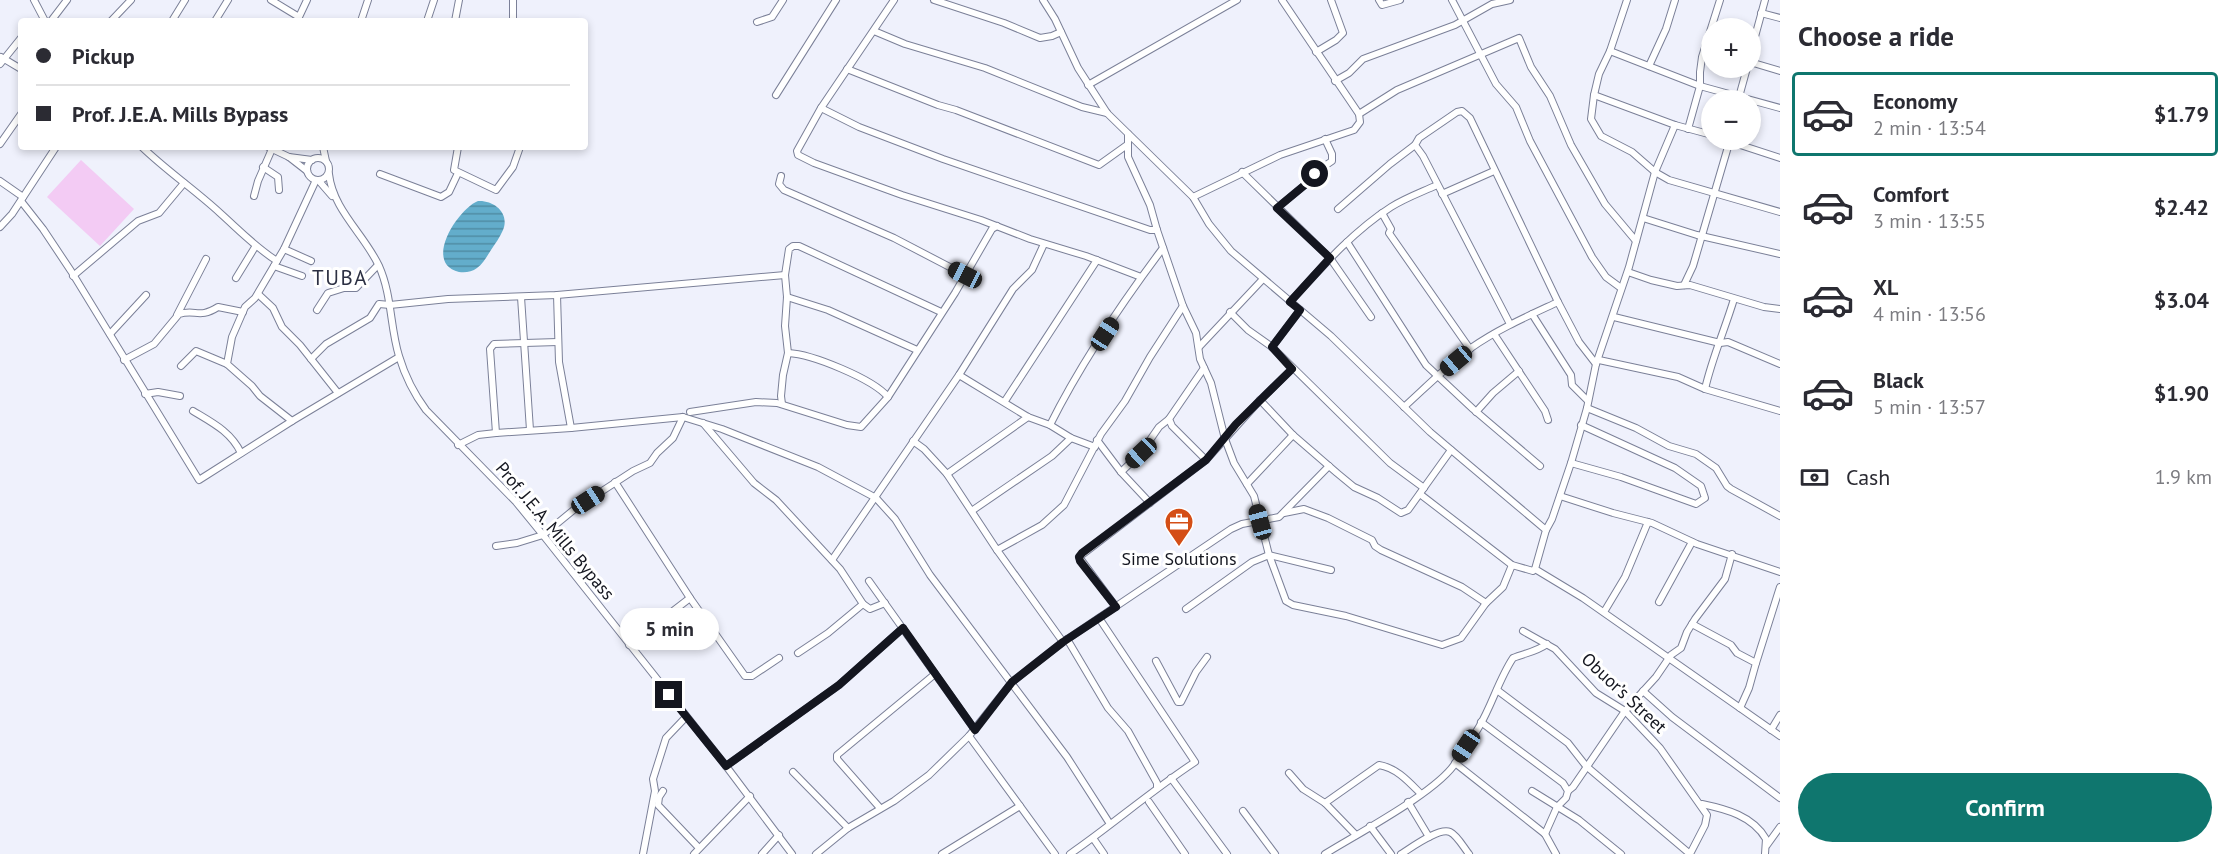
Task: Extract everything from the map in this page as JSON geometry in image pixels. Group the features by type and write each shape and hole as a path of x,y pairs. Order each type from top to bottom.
{"street":[{"path":"34,0 41,18"},
{"path":"53,18 67,0"},
{"path":"114,18 131,0"},
{"path":"174,18 185,0"},
{"path":"217,18 228,0"},
{"path":"271,0 296,17 302,15 307,0"},
{"path":"362,18 368,0"},
{"path":"428,18 434,0"},
{"path":"456,18 459,0"},
{"path":"513,0 513,18"},
{"path":"757,22 772,17 783,0"},
{"path":"776,95 836,0"},
{"path":"894,0 821,108 797,151 798,155 902,195 1097,260 1141,277"},
{"path":"934,0 1004,23 1040,38 1061,32"},
{"path":"1043,0 1072,57 1107,113 1193,197 1221,240 1338,343 1451,450 1546,530"},
{"path":"1088,85 1237,0"},
{"path":"1193,197 1280,155 1354,130 1360,122 1359,114 1282,0"},
{"path":"1316,52 1343,33 1331,0"},
{"path":"1379,0 1382,6 1400,0"},
{"path":"1452,0 1496,84 1516,107 1530,141 1592,257 1606,277 1621,288"},
{"path":"1335,81 1349,74 1363,59 1455,25 1491,2 1510,0"},
{"path":"1627,0 1610,51 1599,74 1594,94 1591,119 1600,136 1632,152 1655,172 1684,185 1780,212"},
{"path":"1649,66 1676,0"},
{"path":"1689,129 1700,86 1702,57 1720,0"},
{"path":"1760,18 1765,0"},
{"path":"1761,13 1780,18"},
{"path":"874,31 905,44 985,68 1082,107 1107,113"},
{"path":"1359,114 1397,90 1519,38 1532,67 1550,96 1571,145 1594,186 1605,204 1636,241"},
{"path":"18,41 1,60 18,68"},
{"path":"1610,51 1713,90"},
{"path":"1761,65 1780,71"},
{"path":"847,69 1099,165 1128,145"},
{"path":"1594,94 1701,132"},
{"path":"1761,104 1780,108"},
{"path":"821,108 859,127 943,159 1150,230 1157,230"},
{"path":"1338,209 1415,145 1419,138 1462,111 1470,118 1579,342 1598,362 1666,374 1705,389 1780,411"},
{"path":"0,144 18,118"},
{"path":"1230,312 1248,330 1272,347 1292,369 1422,491 1512,566 1533,571 1571,463 1598,362 1628,272 1655,172 1675,124"},
{"path":"1128,134 1128,157 1150,205 1183,306 1196,333 1200,359 1211,383 1225,439 1234,463 1254,496 1269,555 1286,601 1293,605 1346,616 1442,645 1461,638 1486,603 1503,587 1512,566"},
{"path":"1277,208 1306,184 1307,178 1332,161 1332,154 1324,139"},
{"path":"1415,145 1424,156 1510,324"},
{"path":"0,228 3,220 22,199 54,150"},
{"path":"145,150 165,169 220,212 255,248 275,264 302,276"},
{"path":"254,196 269,150"},
{"path":"274,150 289,157 307,171 312,179 318,181 335,199"},
{"path":"307,171 308,165 319,150"},
{"path":"226,364 232,337 247,304 253,301 258,294 284,249 318,181 329,174 329,167 322,150"},
{"path":"457,150 454,170 496,190 513,167 519,150"},
{"path":"1684,285 1693,266 1726,150"},
{"path":"1757,150 1780,158"},
{"path":"289,157 319,158 326,161"},
{"path":"263,167 278,177 279,190"},
{"path":"1442,194 1494,171"},
{"path":"1242,172 1330,258 1371,317"},
{"path":"380,174 441,197 449,192 458,173"},
{"name":"Prof. J.E.A. Mills Bypass","path":"329,174 330,187 335,199 378,265 390,305 399,357 414,394 458,445 516,502 750,796 792,854"},
{"path":"781,176 779,184 784,190 894,237 965,275"},
{"path":"0,181 22,199 43,229 199,480 399,357"},
{"path":"73,276 138,221 164,209 184,183"},
{"path":"1290,302 1330,258 1382,213 1393,205 1437,185"},
{"path":"1382,213 1391,229 1389,233 1470,349"},
{"path":"1642,218 1702,236 1780,254"},
{"path":"690,412 756,402 782,404 836,422 861,427 888,397 992,230 997,226"},
{"path":"1347,242 1426,365 1476,412 1540,466"},
{"path":"832,560 959,375 1013,289 1032,270 1044,244"},
{"path":"782,404 783,375 788,353 785,326 787,297 785,275 789,249 799,246 941,312"},
{"path":"237,278 255,248"},
{"path":"1050,425 1069,388 1141,277 1163,248"},
{"path":"284,249 311,261"},
{"path":"124,360 154,344 176,315 206,259"},
{"path":"1005,402 1097,260"},
{"path":"317,310 328,293 344,288 356,288 378,265"},
{"path":"1628,272 1677,286 1690,285 1764,308 1780,309"},
{"path":"311,359 326,344 370,318 379,304 557,295 785,275"},
{"path":"1199,347 1263,279"},
{"path":"258,294 276,312 282,327 338,393"},
{"path":"110,334 146,295"},
{"path":"557,295 558,342 570,428"},
{"path":"521,297 530,430"},
{"path":"787,297 828,310 917,350"},
{"path":"1705,389 1711,362 1720,343 1734,299"},
{"path":"1404,407 1436,376 1470,349 1510,324 1558,302"},
{"path":"997,550 1042,525 1064,505 1097,440 1125,401 1183,306"},
{"path":"176,315 184,312 207,314 218,307 243,312"},
{"path":"1272,347 1300,310"},
{"path":"1532,314 1571,375 1572,385 1588,405 1669,446 1696,454 1716,468 1731,489 1780,516"},
{"path":"1614,316 1720,343 1728,342 1780,364"},
{"path":"1494,334 1545,411 1548,420"},
{"path":"496,433 490,349 494,344 558,342"},
{"path":"181,366 196,351 226,364 260,396 292,421"},
{"path":"788,353 815,358 866,380 880,388 888,397"},
{"path":"1121,471 1141,453 1159,428 1169,419 1203,368"},
{"path":"1116,607 1079,557 1206,460 1260,400 1292,369"},
{"path":"1476,412 1492,393 1519,371"},
{"path":"959,375 1028,417 1095,447"},
{"path":"145,394 158,392 180,396"},
{"path":"1260,400 1293,435 1354,487 1378,498 1401,513 1408,510 1451,450"},
{"path":"193,411 229,433 236,441 241,453"},
{"path":"496,546 517,543 543,535 576,508 639,467 650,463 673,438 683,417"},
{"path":"458,445 478,435 683,417 818,467 876,498 895,519 930,575 1067,757 1110,824"},
{"path":"947,474 1028,417"},
{"path":"1169,419 1172,426 1206,460"},
{"path":"703,423 754,483 776,500 832,560 863,604 870,609 885,603"},
{"path":"1571,463 1621,477 1696,504 1705,498 1701,486 1675,468 1581,425"},
{"path":"1247,484 1293,435"},
{"path":"973,510 1052,456 1071,438"},
{"path":"1097,440 1150,503"},
{"path":"913,441 924,449 947,474 973,510 997,550 1065,641 1108,708 1128,731 1157,783 1157,787"},
{"path":"816,854 848,828 894,801 929,775 975,730 1012,682 1065,641 1231,529 1242,524 1279,517 1293,500 1329,466"},
{"path":"615,482 690,598 745,676 752,676 779,658"},
{"path":"1560,496 1666,528 1692,542 1780,572"},
{"path":"1283,513 1304,509 1328,518 1372,540 1381,550 1462,587 1486,603"},
{"path":"1604,612 1625,578 1648,522"},
{"path":"1659,602 1692,542"},
{"path":"1545,834 1557,807 1566,798 1568,791 1625,711 1664,667 1671,655 1681,648 1692,624 1725,579 1732,554"},
{"path":"1186,609 1252,562 1269,555 1330,570"},
{"path":"1535,568 1604,612 1780,736"},
{"path":"869,581 975,730"},
{"path":"1740,708 1749,688 1780,587"},
{"path":"629,645 690,598"},
{"path":"798,653 863,604"},
{"path":"1070,854 1157,787 1195,762 1099,618"},
{"path":"1692,624 1731,645 1737,653 1756,663"},
{"path":"726,766 839,685 903,628"},
{"name":"Obuor’s Street","path":"1523,631 1547,644 1566,659 1596,693 1625,711 1660,748 1702,804"},
{"path":"1325,854 1421,794 1455,763 1482,722 1505,669 1513,658 1537,651 1547,644"},
{"path":"1156,661 1178,702 1181,702 1196,672 1207,657"},
{"path":"880,808 837,759 837,755 935,674"},
{"path":"1497,690 1568,743 1587,766 1690,854 1707,819 1702,804"},
{"path":"1643,691 1672,717 1780,798"},
{"path":"1771,730 1780,715"},
{"path":"643,854 656,791 653,779 666,738 686,717"},
{"path":"1482,722 1563,783 1568,791"},
{"path":"969,736 1055,854"},
{"path":"1455,763 1545,834 1556,854"},
{"path":"1325,803 1379,765 1388,766 1399,773 1421,794"},
{"path":"793,771 848,828"},
{"path":"1289,773 1303,789 1325,803 1356,835"},
{"path":"1172,777 1227,854"},
{"path":"663,791 659,796 658,805 699,848"},
{"path":"1532,791 1579,820 1621,854"},
{"path":"694,854 750,796"},
{"path":"1149,802 1185,854"},
{"path":"1408,802 1429,837"},
{"path":"1702,804 1720,808 1748,820 1763,833 1767,845"},
{"path":"942,854 1020,806"},
{"path":"1243,812 1275,854"},
{"path":"1370,826 1390,854"},
{"path":"1765,854 1767,845 1780,827"},
{"path":"1401,854 1429,837 1446,831 1452,832 1469,854"},
{"path":"762,854 779,835"},
{"path":"1093,838 1104,854"}],"shaded area":[{"path":"81,160 134,209 100,246 47,197"}],"water":[{"path":"478,201 495,205 502,213 505,224 499,238 479,266 471,271 459,272 448,267 444,258 444,247 454,224 470,206"}],"place":[{"name":"Sime Solutions","path":"1179,548"}],"district":[{"name":"TUBA","path":"340,278"}],"route":[{"path":"669,695 726,766 839,685 903,628 975,730 1012,682 1063,642 1116,607 1080,561 1079,557 1082,553 1206,460 1236,424 1292,369 1272,347 1300,310 1290,302 1330,258 1277,208 1306,184 1307,178 1315,174"}]}
